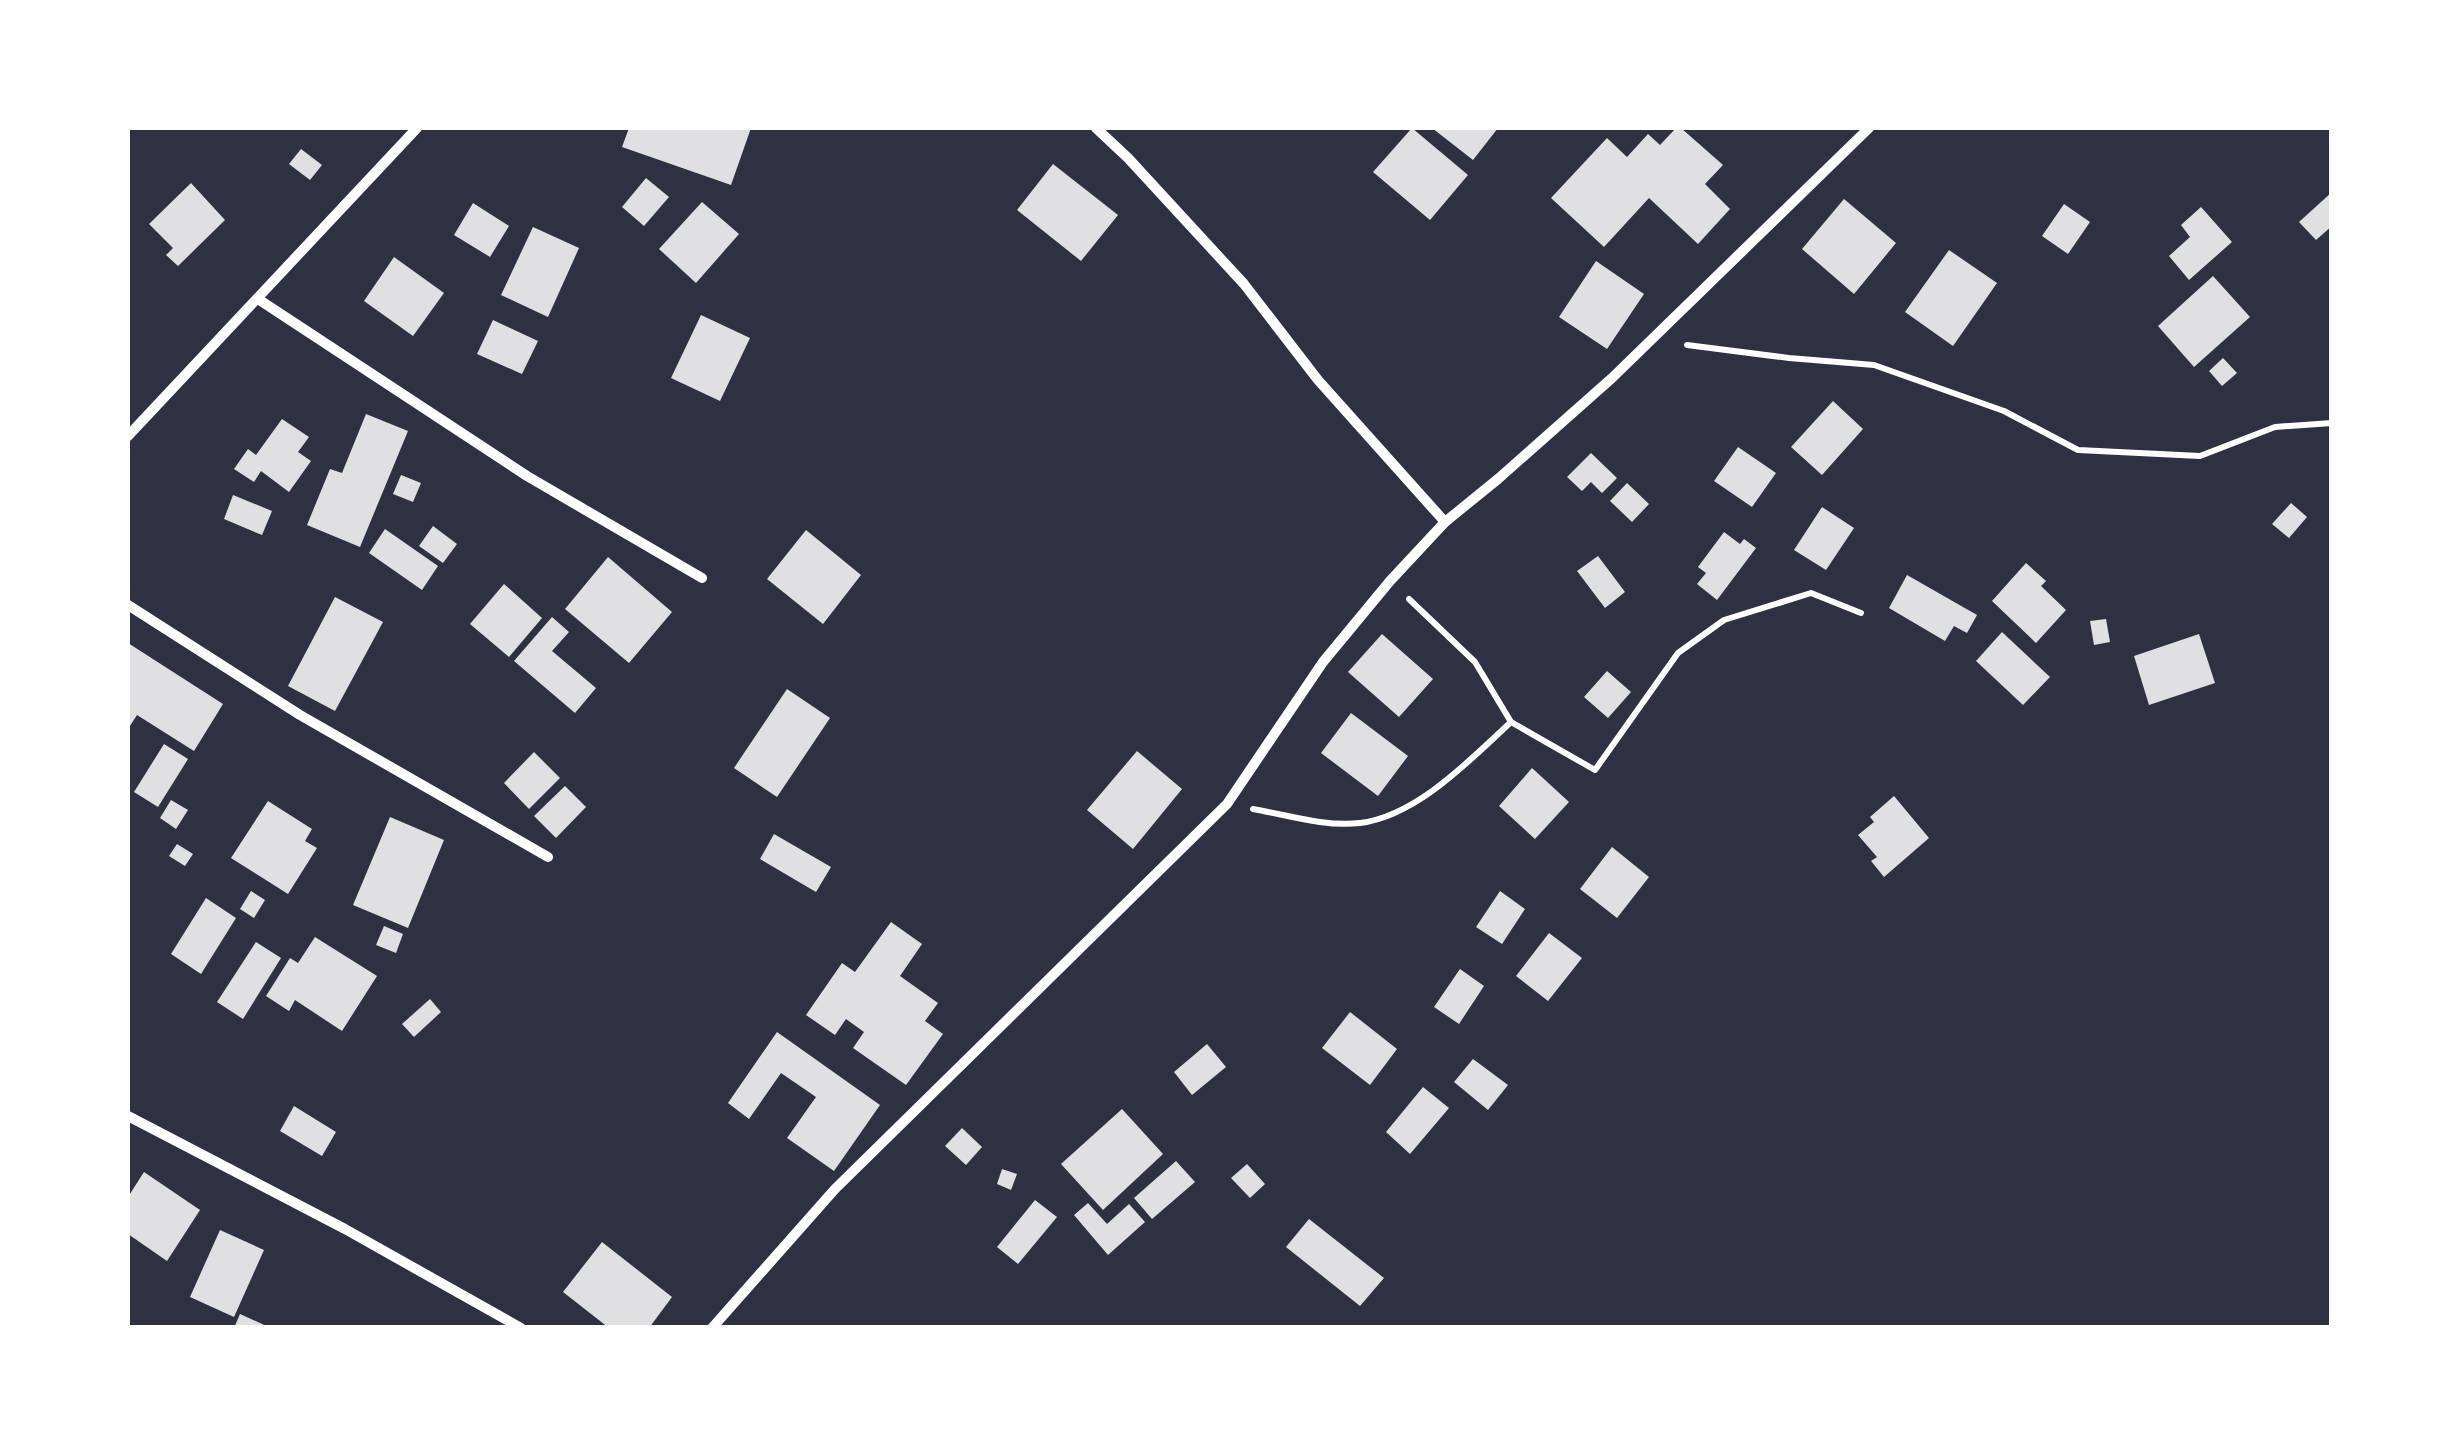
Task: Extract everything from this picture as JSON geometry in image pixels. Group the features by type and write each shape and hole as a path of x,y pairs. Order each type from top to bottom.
{"street":[{"path":"128,436 417,128"},
{"path":"1096,128 1244,284 1318,380 1445,522"},
{"path":"712,1328 835,1189 1227,804 1324,662 1390,581 1445,522 1612,378 1869,128"},
{"path":"258,299 526,476 702,578"},
{"path":"128,605 300,714 548,857"},
{"path":"128,1116 345,1229 521,1328"}],"path":[{"path":"1650,340 1874,365 2004,410 2078,450 2200,456 2274,427 2332,423"},
{"path":"1390,581 1475,662 1511,722 1595,770 1678,653 1724,620 1812,593 1861,613"},
{"path":"1227,804 1326,822 1361,823 1438,789 1511,722"}],"building":[{"path":"629,128 751,128 731,185 622,147"},
{"path":"1412,128 1468,175 1430,220 1373,172"},
{"path":"1432,128 1498,128 1473,160"},
{"path":"1676,128 1681,128 1723,165 1705,184 1730,209 1698,244 1649,198 1604,247 1551,198 1607,138 1627,157 1648,134 1660,145"},
{"path":"301,149 322,165 310,180 289,164"},
{"path":"1053,164 1118,215 1081,261 1017,210"},
{"path":"646,178 669,197 644,226 622,207"},
{"path":"191,183 225,220 178,266 166,255 173,248 149,224"},
{"path":"2332,192 2332,226 2316,240 2299,222"},
{"path":"1844,199 1896,243 1854,294 1802,249"},
{"path":"702,202 739,234 696,283 659,249"},
{"path":"473,203 509,226 490,257 454,235"},
{"path":"2064,204 2090,222 2068,254 2042,236"},
{"path":"2201,207 2232,242 2189,280 2169,256 2190,237 2181,225"},
{"path":"533,227 579,248 548,317 501,295"},
{"path":"1949,250 1997,283 1953,346 1905,312"},
{"path":"394,257 444,293 413,336 364,301"},
{"path":"1596,261 1644,294 1607,349 1559,317"},
{"path":"2213,276 2250,317 2194,367 2158,326"},
{"path":"701,315 750,338 720,401 671,378"},
{"path":"493,320 538,341 522,374 477,354"},
{"path":"2223,358 2237,373 2222,386 2209,371"},
{"path":"1833,401 1863,429 1822,475 1791,447"},
{"path":"366,414 408,431 360,547 307,525 330,469 342,473"},
{"path":"282,419 309,437 298,452 311,461 289,492 261,471 254,482 234,469 248,449 256,455"},
{"path":"1738,447 1776,473 1752,507 1714,481"},
{"path":"1591,453 1617,478 1602,493 1591,482 1582,491 1567,477"},
{"path":"401,475 421,483 413,502 393,494"},
{"path":"1627,483 1649,504 1632,522 1610,501"},
{"path":"233,495 272,511 262,535 224,519"},
{"path":"2291,503 2307,517 2289,538 2272,524"},
{"path":"1822,507 1854,528 1826,570 1794,550"},
{"path":"433,526 457,544 443,563 419,546"},
{"path":"385,529 438,566 422,590 369,553"},
{"path":"806,530 861,575 823,624 767,579"},
{"path":"1724,532 1740,544 1744,539 1756,548 1717,600 1697,584 1706,573 1698,567"},
{"path":"1598,556 1625,592 1605,608 1577,571"},
{"path":"608,557 672,612 629,663 565,609"},
{"path":"2026,563 2046,581 2041,586 2066,610 2036,643 1992,601"},
{"path":"1907,575 1977,615 1967,633 1954,626 1945,641 1889,608"},
{"path":"504,584 542,618 509,657 470,624"},
{"path":"335,597 383,622 335,711 288,686"},
{"path":"552,617 569,632 552,651 596,688 575,713 514,661"},
{"path":"2106,619 2110,642 2094,645 2090,621"},
{"path":"2002,632 2050,677 2023,705 1976,661"},
{"path":"1382,634 1433,679 1399,717 1348,672"},
{"path":"2199,634 2215,683 2149,705 2134,656"},
{"path":"128,643 223,704 194,751 137,715 128,729"},
{"path":"1607,671 1631,692 1608,718 1584,697"},
{"path":"787,689 830,718 777,797 734,768"},
{"path":"1351,713 1408,756 1378,796 1321,753"},
{"path":"164,744 188,759 158,807 134,792"},
{"path":"1137,751 1182,789 1133,849 1087,810"},
{"path":"534,752 560,778 529,809 504,783"},
{"path":"1532,768 1569,802 1535,839 1499,806"},
{"path":"565,786 586,807 556,838 534,816"},
{"path":"1894,796 1929,838 1884,877 1871,861 1877,857 1858,835 1874,822 1870,817"},
{"path":"171,800 188,810 176,829 160,818"},
{"path":"268,801 312,829 305,841 317,848 288,894 231,858"},
{"path":"390,817 444,840 408,928 353,905"},
{"path":"774,834 831,867 816,892 760,859"},
{"path":"177,844 193,854 185,866 169,856"},
{"path":"1612,847 1649,877 1617,918 1580,889"},
{"path":"251,891 265,900 254,918 240,909"},
{"path":"1500,891 1525,909 1502,944 1476,927"},
{"path":"206,898 236,918 201,974 171,954"},
{"path":"891,922 922,944 900,976 938,1003 925,1021 943,1034 906,1085 853,1048 864,1032 846,1019 835,1035 806,1015 842,963 855,972"},
{"path":"384,926 403,934 396,953 376,945"},
{"path":"1549,933 1582,958 1548,1001 1516,976"},
{"path":"315,937 377,976 342,1031 295,1000 289,1011 266,996 290,958 298,963"},
{"path":"256,942 281,958 243,1019 217,1002"},
{"path":"1460,969 1484,986 1459,1024 1434,1007"},
{"path":"430,999 441,1012 414,1037 402,1024"},
{"path":"1350,1012 1397,1049 1370,1085 1322,1048"},
{"path":"777,1032 880,1105 834,1171 787,1138 816,1097 781,1073 749,1119 728,1103"},
{"path":"1207,1044 1226,1067 1192,1095 1174,1072"},
{"path":"1473,1059 1508,1085 1488,1110 1454,1082"},
{"path":"1423,1087 1449,1108 1410,1154 1386,1132"},
{"path":"294,1106 336,1132 322,1156 280,1131"},
{"path":"1122,1109 1163,1154 1103,1210 1061,1164"},
{"path":"962,1128 982,1147 966,1165 945,1146"},
{"path":"1176,1161 1195,1182 1152,1219 1134,1198"},
{"path":"1247,1164 1265,1184 1250,1198 1231,1178"},
{"path":"1002,1169 1017,1174 1011,1190 997,1184"},
{"path":"144,1172 200,1210 167,1261 128,1234 128,1197"},
{"path":"1035,1200 1057,1217 1018,1264 997,1247"},
{"path":"1088,1203 1107,1224 1129,1204 1145,1222 1108,1255 1074,1215"},
{"path":"1309,1219 1384,1278 1360,1306 1286,1247"},
{"path":"220,1230 264,1250 234,1317 190,1297"},
{"path":"602,1242 672,1297 649,1328 609,1328 563,1292"},
{"path":"240,1314 271,1328 234,1328"}]}
